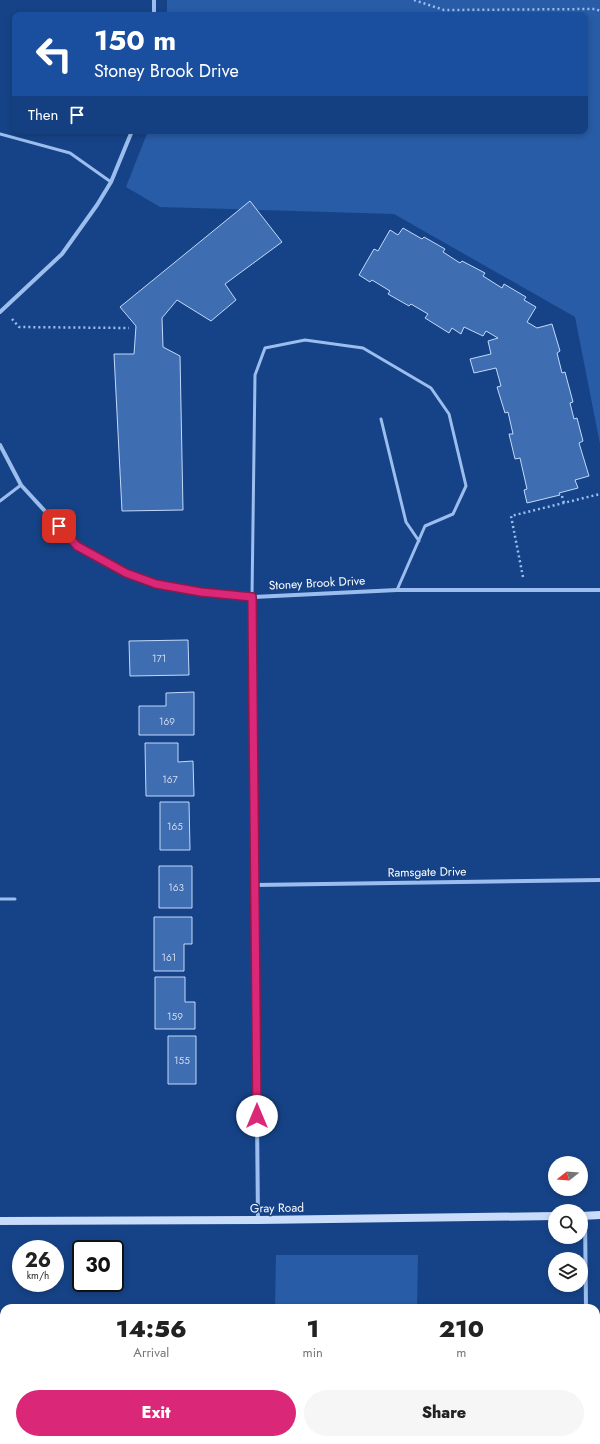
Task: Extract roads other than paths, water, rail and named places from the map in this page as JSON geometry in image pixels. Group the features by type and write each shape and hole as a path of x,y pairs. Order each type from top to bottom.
{"main road":[{"path":"588,1215 600,1216"},
{"name":"Gray Road","path":"0,1221 258,1220 548,1216"}],"street":[{"path":"154,0 154,12"},
{"path":"2,311 62,254 97,205 111,182 131,134"},
{"name":"Stoney Brook Drive","path":"0,445 21,485 77,546 126,573 156,584 201,592 252,597 397,590 600,590"},
{"path":"252,597 258,1220"},
{"name":"Ramsgate Drive","path":"255,885 600,880"},
{"path":"584,1244 586,1304"}],"lane":[{"path":"0,134 70,153 111,182"},
{"path":"252,597 255,376 265,348 305,340 363,348 431,388 449,414 466,486 453,514 425,526 397,590"},
{"path":"381,420 406,522 419,541"},
{"path":"0,501 21,485"},
{"path":"0,899 15,899"}]}
